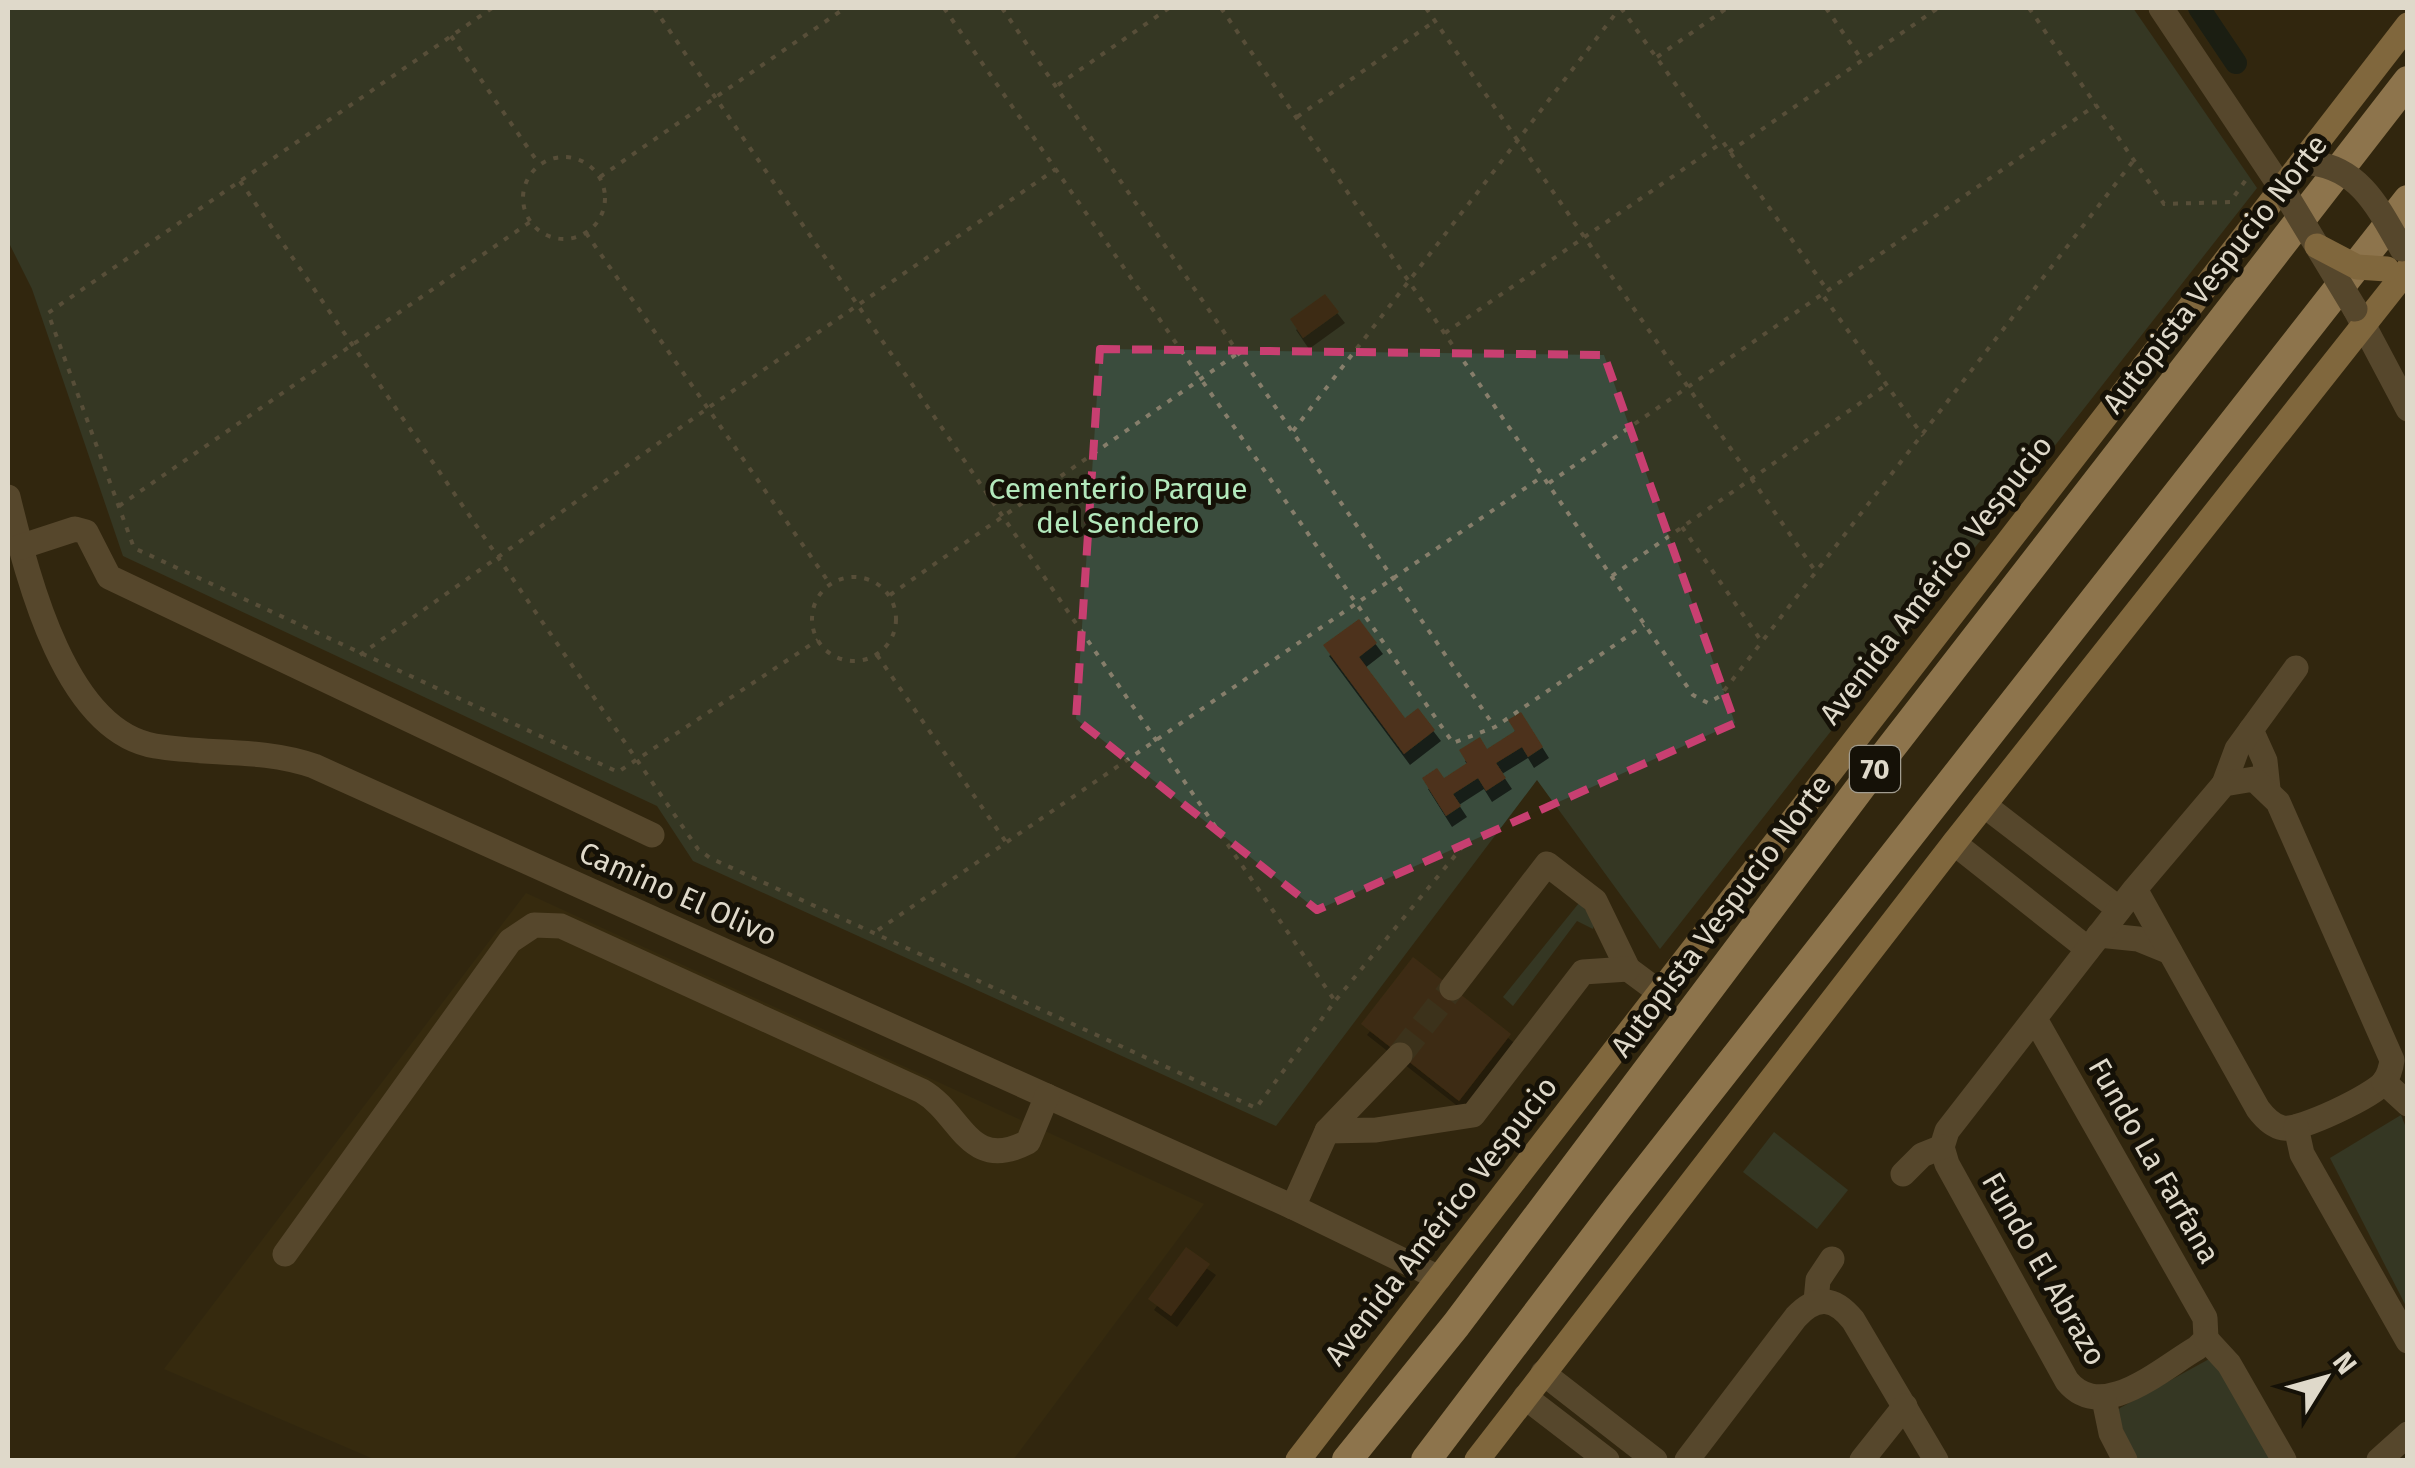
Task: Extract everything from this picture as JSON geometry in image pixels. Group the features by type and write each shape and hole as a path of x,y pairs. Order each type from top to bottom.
{"highway":[{"name":"Autopista Vespucio Norte","path":"1347,1460 1456,1325 1872,772 2408,81"},
{"name":"70","path":"1426,1460 1618,1207 2408,200"}],"main road":[{"name":"Avenida Américo Vespucio","path":"1298,1460 1659,992 2274,176 2305,163 2408,25"},
{"path":"2317,246 2356,266 2402,262"},
{"path":"1477,1460 2402,262"}],"street":[{"path":"2161,8 2274,176 2359,316 2408,408"},
{"path":"2305,163 2338,170 2364,187 2402,262"},
{"name":"Camino El Olivo","path":"8,496 14,556 34,582 67,672 92,711 119,734 155,746 276,755 314,766 1294,1208 1439,1278"},
{"path":"14,556 76,529 86,532 109,577 652,836"},
{"path":"1984,805 2127,899 2170,952 2258,1108 2278,1126 2296,1127 2384,1082 2391,1066 2390,1046 2278,802 2245,783 2232,758 2296,668"},
{"path":"1903,1174 1922,1154 1942,1147 1947,1131 2127,899 2266,761 2251,730"},
{"path":"1954,844 2094,942 2138,939 2170,952"},
{"path":"1452,988 1547,864 1595,901 1628,969 1659,992"},
{"path":"285,1254 510,941 534,925 561,926 922,1091 942,1106 963,1136 985,1148 1008,1149 1028,1142 1046,1096"},
{"path":"1326,1131 1376,1130 1473,1115 1583,972 1628,969"},
{"name":"Fundo La Farfana","path":"2035,1019 2202,1310 2206,1339 2229,1364 2284,1460"},
{"path":"1294,1208 1326,1131 1400,1055"},
{"path":"2384,1082 2408,1104"},
{"path":"2296,1127 2306,1162 2408,1341"},
{"name":"Fundo El Abrazo","path":"1942,1147 1947,1164 2067,1381 2082,1396 2104,1400 2111,1433 2126,1460"},
{"path":"1816,1301 1818,1280 1832,1258"},
{"path":"1688,1460 1796,1317 1816,1301 1835,1302 1848,1313 1936,1460"},
{"path":"2104,1400 2206,1339"},
{"path":"1543,1374 1655,1460"},
{"path":"1525,1397 1601,1456 1613,1428"},
{"path":"1862,1460 1905,1406"},
{"path":"2379,1460 2408,1434"}],"path":[{"path":"492,8 48,313 134,548 618,772 639,762 818,640"},
{"path":"654,8 1335,1000"},
{"path":"600,177 845,8"},
{"path":"944,8 1453,743 1495,727 1644,624"},
{"path":"1002,8 1495,727"},
{"path":"1056,86 1169,8"},
{"path":"1222,8 1644,624 1694,694 1708,703 1720,696 2134,160"},
{"path":"1426,8 1816,572"},
{"path":"1292,432 1621,8 1719,145"},
{"path":"1657,57 1727,8"},
{"path":"1826,8 1862,60"},
{"path":"1729,152 1938,8"},
{"path":"2029,8 2164,204 2230,202 2274,176"},
{"path":"1297,117 1435,21"},
{"path":"451,36 539,164"},
{"path":"1548,484 2096,105"},
{"path":"1445,333 1722,142 1923,436"},
{"path":"568,157 581,161 600,177 604,204 586,233 560,240 530,222 523,190 539,164 568,157"},
{"path":"360,655 708,408 1056,169"},
{"path":"240,181 698,848 710,858 1256,1108 1335,1000 1463,846"},
{"path":"119,506 530,222"},
{"path":"586,233 830,584"},
{"path":"890,595 1238,352"},
{"path":"1612,576 1886,386"},
{"path":"876,931 1543,476"},
{"path":"1682,527 1762,642"},
{"path":"858,577 872,580 890,595 896,624 877,655 850,661 826,650 818,640 812,614 830,584 858,577"},
{"path":"877,655 1006,842"}],"highlighted area":[{"path":"1100,349 1604,355 1735,723 1317,910 1076,719"}],"shaded area":[{"path":"526,893 1204,1204 1013,1460 376,1460 164,1369"}],"green space":[{"name":"Cementerio Parque del Sendero","path":"8,8 2133,8 2257,188 1660,949 1537,780 1276,1126 693,861 657,806 123,556 32,289 8,241"},
{"path":"1579,903 1595,920 1593,929 1577,921 1513,1006 1503,997"},
{"path":"2401,1115 2408,1133 2407,1308 2330,1158"},
{"path":"1774,1132 1848,1190 1817,1229 1743,1172"},
{"path":"2211,1358 2277,1460 2136,1460 2116,1413"}],"building":[{"path":"1325,294 1339,312 1303,338 1290,319"},
{"path":"1359,619 1377,643 1359,657 1405,718 1418,708 1435,730 1404,754 1323,645"},
{"path":"1521,712 1543,747 1528,757 1522,747 1496,763 1506,778 1486,791 1478,778 1453,794 1461,806 1446,816 1422,778 1437,768 1444,778 1467,763 1459,750 1480,737 1487,749 1515,731 1508,720"},
{"path":"1413,957 1511,1034 1459,1101 1361,1024"},
{"path":"1186,1247 1210,1264 1171,1316 1148,1299"}],"waterway":[{"path":"2199,8 2236,63"}],"tunnel":[{"path":"1400,1055 1452,988"}]}
